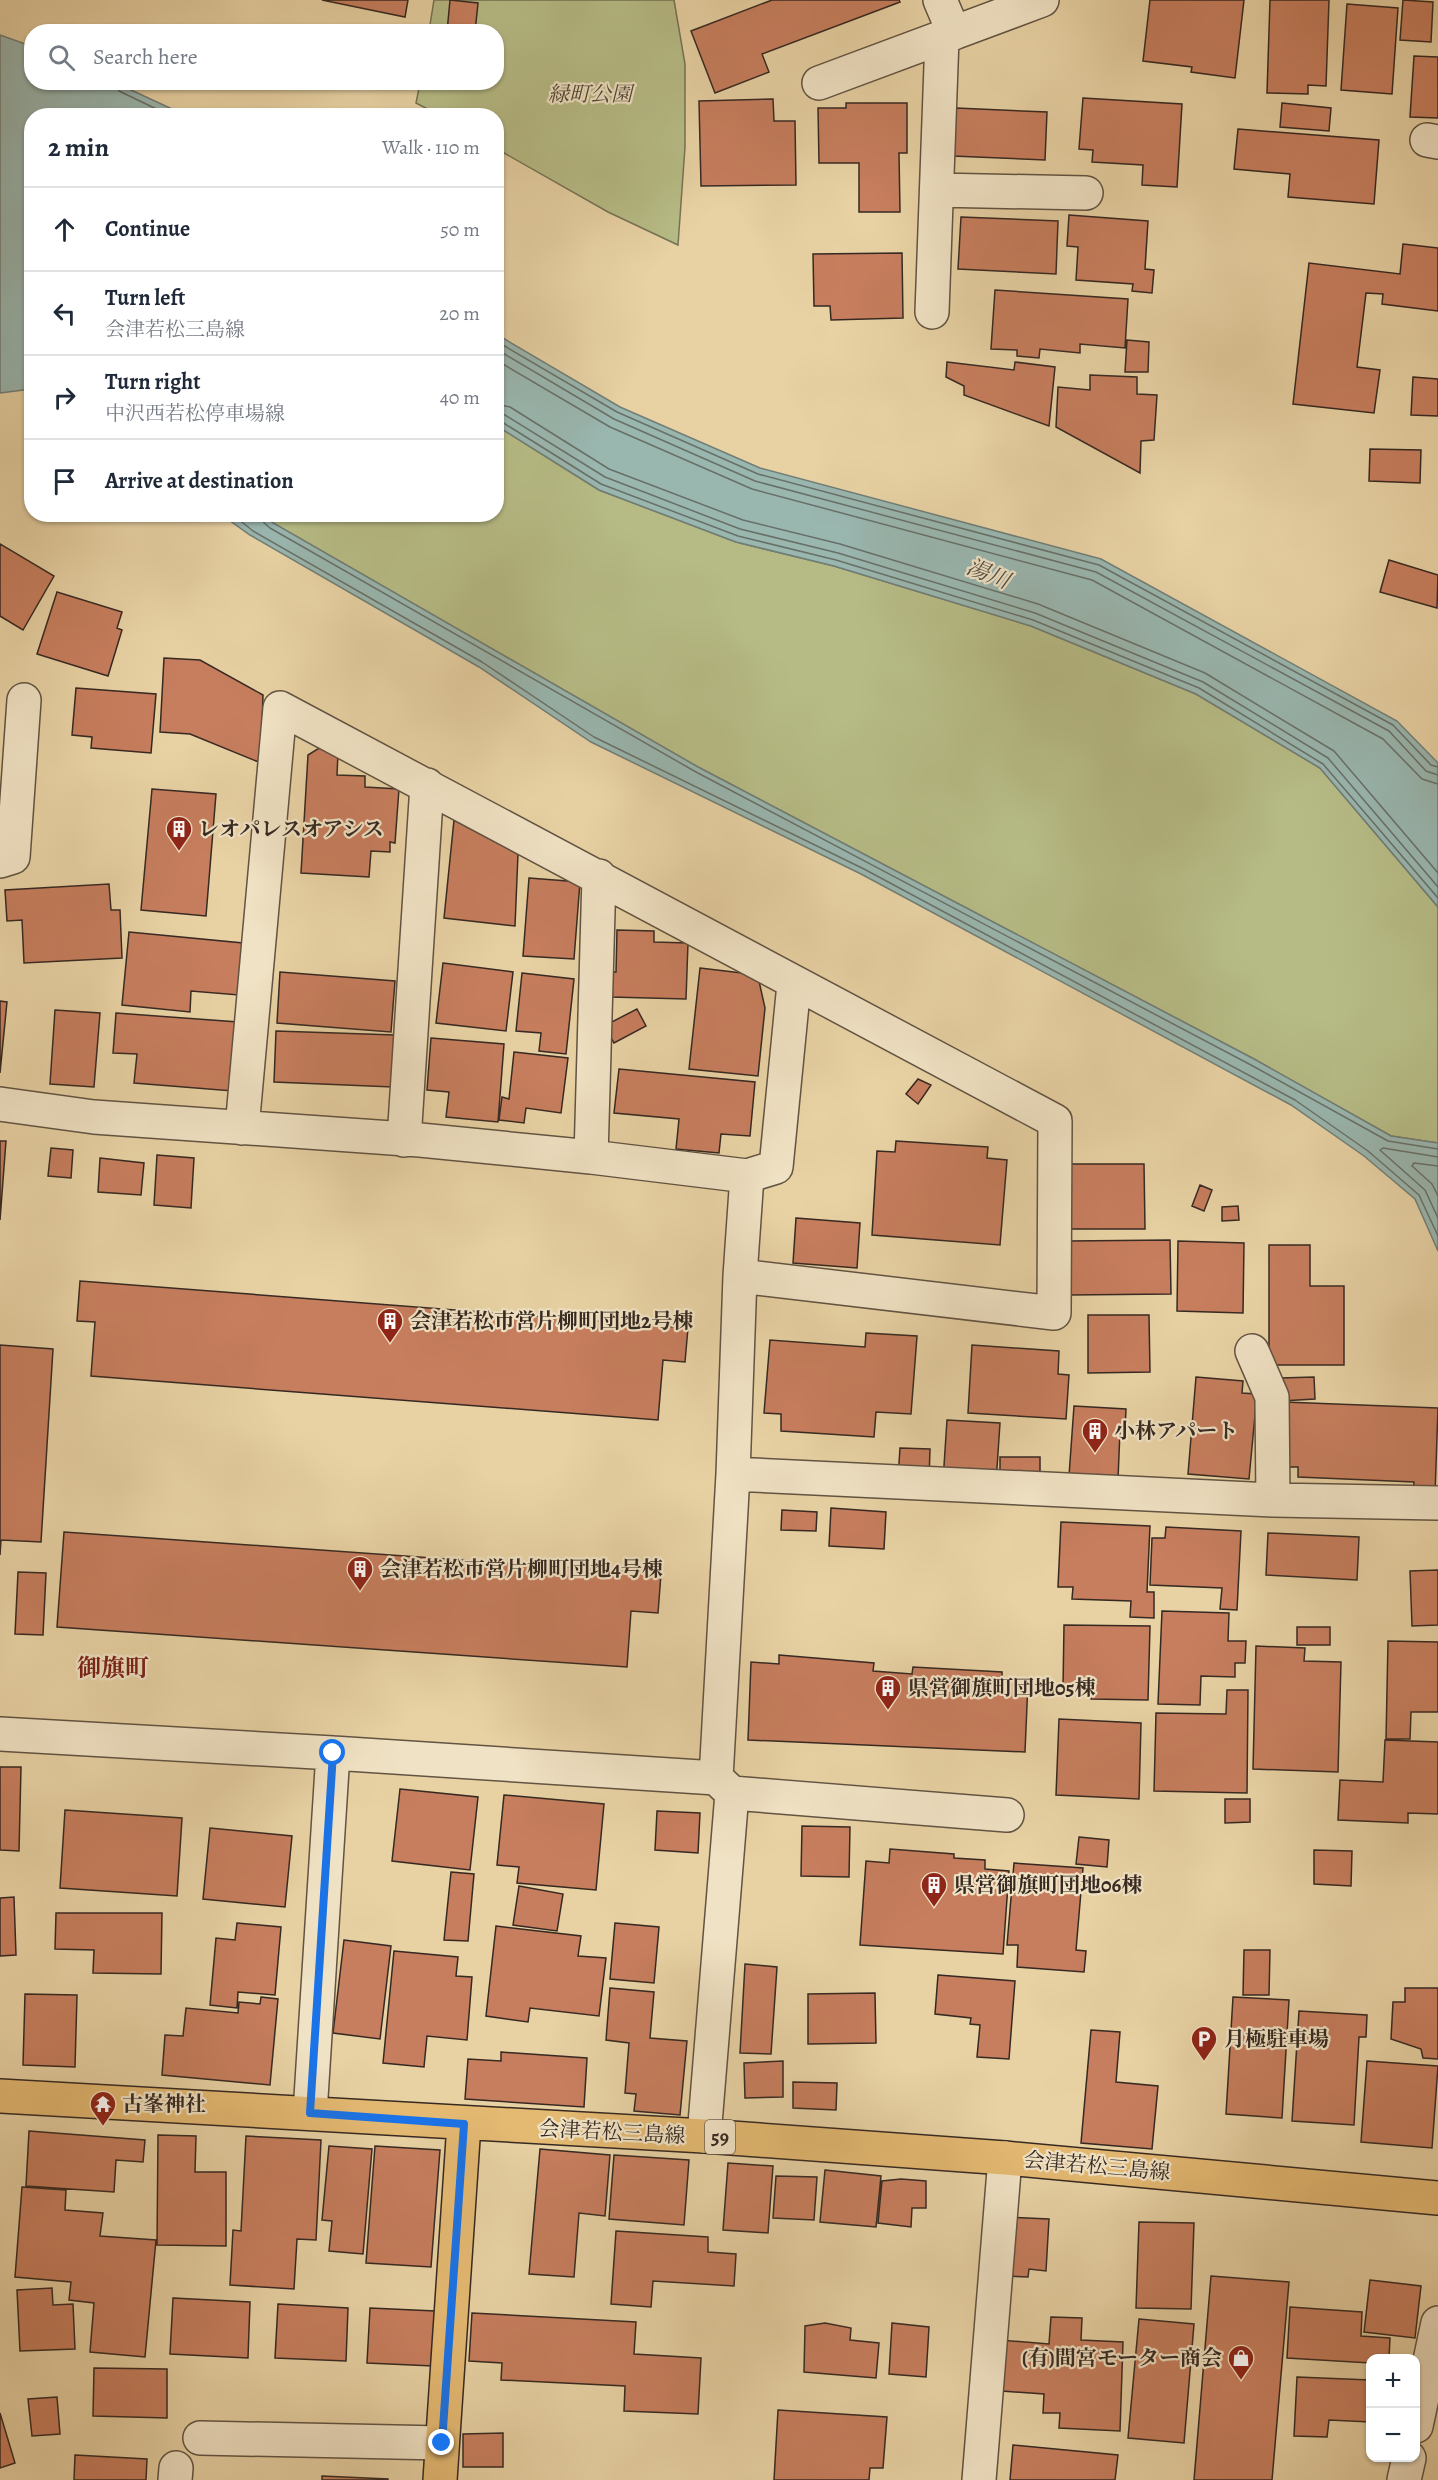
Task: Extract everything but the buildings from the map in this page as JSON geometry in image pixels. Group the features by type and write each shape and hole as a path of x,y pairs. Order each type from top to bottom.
{"main road":[{"name":"会津若松三島線","path":"0,2096 704,2136 1005,2158 1438,2198"},
{"path":"440,2480 464,2124"}],"street":[{"path":"932,312 937,190 948,35 940,0"},
{"path":"819,83 1042,0"},
{"path":"937,190 1086,193"},
{"path":"0,861 13,857 24,700"},
{"path":"242,1128 280,708 599,876 794,984 1055,1121 1054,1313 740,1276"},
{"path":"404,1140 427,785"},
{"path":"591,1157 599,876"},
{"path":"0,1104 94,1117 404,1140 591,1157 747,1176 776,1167 794,984"},
{"path":"704,2136 724,1786 740,1276 747,1176"},
{"path":"1252,1351 1272,1397 1273,1500"},
{"path":"733,1474 1273,1500 1438,1503"},
{"path":"0,1734 333,1753 724,1786 1007,1815"},
{"path":"310,2113 333,1753"},
{"path":"979,2480 1005,2158"},
{"path":"1420,2408 1438,2323"},
{"path":"200,2438 442,2443"},
{"path":"1404,2480 1407,2462"}],"green space":[{"name":"緑町公園","path":"434,0 674,0 685,64 685,147 678,245 608,212 504,153 504,108 426,108 416,103 419,90 504,90 504,24 430,24"},
{"path":"504,430 599,490 736,542 834,566 1031,626 1196,694 1320,768 1438,907 1438,1143 1391,1136 1254,1059 698,767 273,523 504,522"}],"water":[{"path":"0,35 24,44 24,90 131,90 170,108 24,108 24,390 0,393"},
{"name":"湯川","path":"504,339 620,407 760,468 1101,559 1397,721 1438,763 1438,907 1320,768 1196,694 1031,626 834,566 736,542 599,490 504,430"},
{"path":"232,522 272,522 698,767 1254,1059 1391,1136 1438,1143 1438,1251 1415,1199 1364,1156 1291,1105 861,874 591,742 479,667 250,535"}],"place":[{"name":"レオパレスオアシス","path":"179,852"},
{"name":"会津若松市営片柳町団地2号棟","path":"390,1344"},
{"name":"小林アパート","path":"1095,1454"},
{"name":"会津若松市営片柳町団地4号棟","path":"360,1592"},
{"name":"県営御旗町団地05棟","path":"888,1711"},
{"name":"県営御旗町団地06棟","path":"934,1908"},
{"name":"月極駐車場","path":"1204,2062"},
{"name":"古峯神社","path":"103,2127"},
{"name":"(有)間宮モーター商会","path":"1241,2381"}],"district":[{"name":"御旗町","path":"113,1668"}],"route":[{"path":"333,1753 310,2113 464,2124 442,2443"}]}
